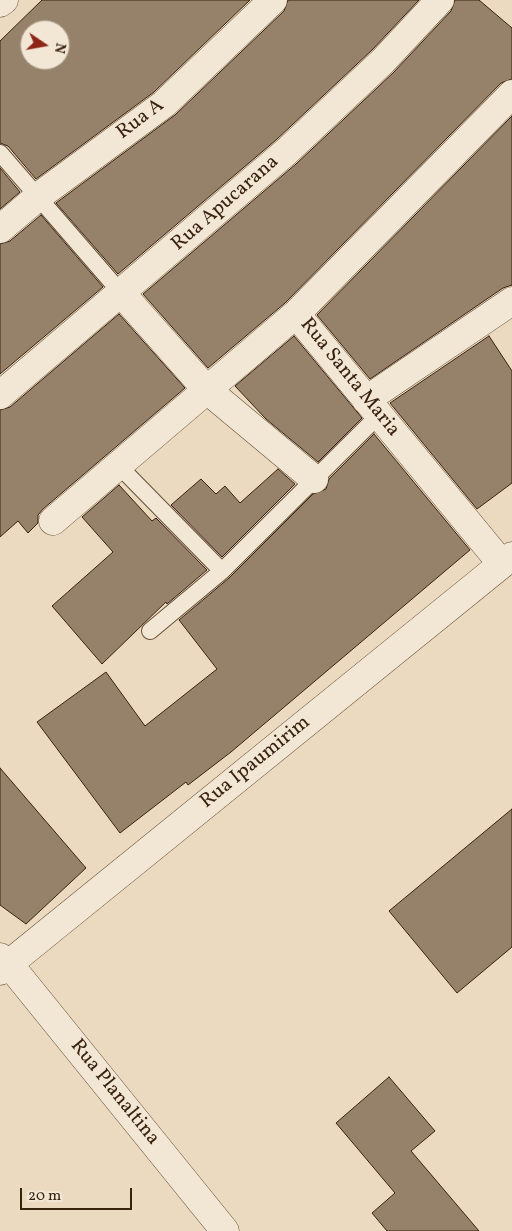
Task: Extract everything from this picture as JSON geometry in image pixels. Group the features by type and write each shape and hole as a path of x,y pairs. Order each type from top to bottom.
{"street":[{"path":"0,3 4,0"},
{"name":"Rua A","path":"0,229 39,196 164,104 273,0"},
{"name":"Rua Apucarana","path":"0,395 122,294 293,146 383,61 440,0"},
{"name":"Rua Santa Maria","path":"507,560 372,408 296,314 512,94"},
{"path":"122,294 206,389 314,479"},
{"path":"372,408 512,301"},
{"path":"53,521 296,314"},
{"name":"Rua Ipaumirim","path":"3,964 507,560"},
{"name":"Rua Planaltina","path":"3,964 225,1231"}],"lane":[{"path":"0,153 122,294"},
{"path":"150,631 222,571 314,479 372,408"},
{"path":"118,465 222,571"}],"building":[{"path":"42,0 250,0 154,92 36,179 8,146 0,143 0,41 20,21 20,70 70,70 70,20 22,20"},
{"path":"288,0 419,0 372,50 276,140 118,274 56,203 175,115 284,11"},
{"path":"455,0 479,0 512,28 512,79 501,83 285,303 208,368 143,294 296,164 394,72 451,11"},
{"path":"512,116 512,285 503,288 370,379 317,315"},
{"path":"0,168 20,192 0,209"},
{"path":"41,215 103,287 0,374 0,244 10,241"},
{"path":"119,314 185,388 43,509 38,515 38,523 28,533 18,521 0,537 0,410 10,407"},
{"path":"294,336 362,418 318,462 266,419 235,386"},
{"path":"489,336 512,371 512,483 477,509 390,403"},
{"path":"374,434 470,550 231,752 188,785 186,782 120,833 37,722 106,672 145,726 217,669 179,620 229,578 313,494 326,489 329,479"},
{"path":"278,469 295,484 222,557 171,505 201,479 216,494 225,486 240,503"},
{"path":"119,485 152,521 156,518 207,570 167,604 166,602 102,664 52,606 113,552 82,517"},
{"path":"0,768 86,868 26,924 0,905"},
{"path":"512,809 512,947 457,993 389,911"},
{"path":"389,1077 435,1131 411,1151 479,1231 387,1231 372,1213 395,1193 336,1123"}]}
